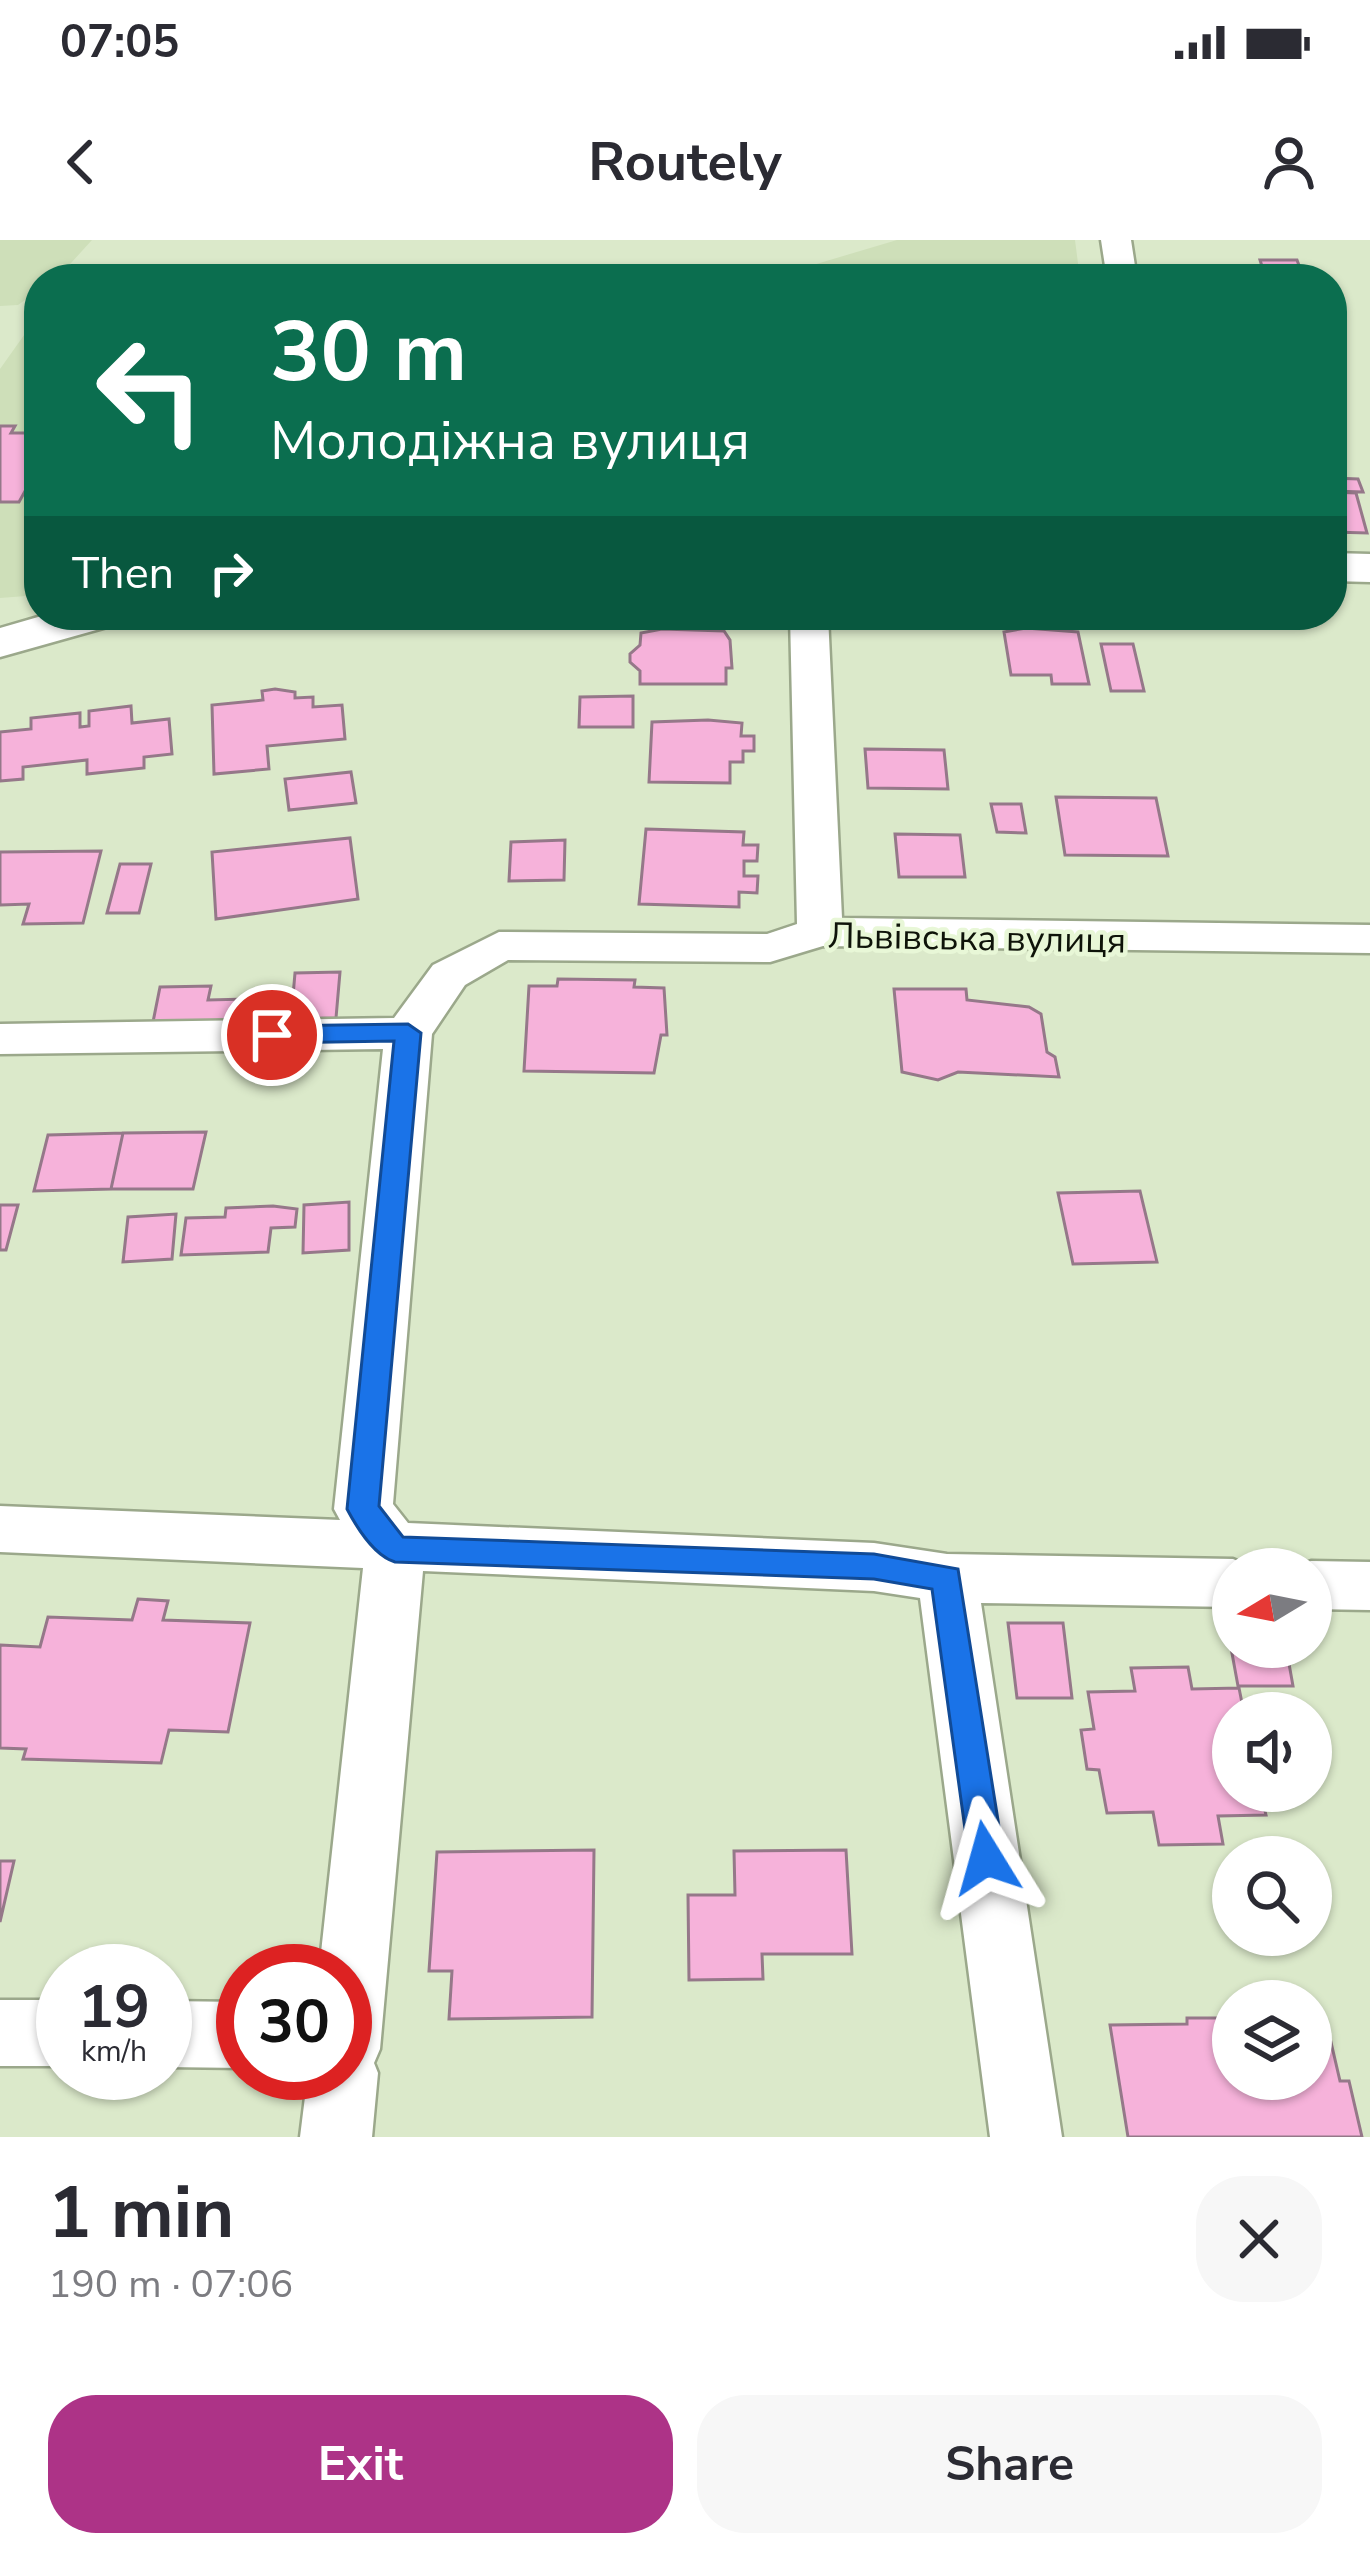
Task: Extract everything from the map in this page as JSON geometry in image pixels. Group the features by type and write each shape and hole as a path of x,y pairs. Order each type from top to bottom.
{"street":[{"path":"0,643 45,630"},
{"path":"810,630 820,932"},
{"name":"Львівська вулиця","path":"408,1033 449,974 499,946 770,949 820,932 1370,938"},
{"path":"0,1039 408,1033 363,1509 395,1550 355,1944"},
{"path":"0,1529 333,1540 395,1550 874,1567 946,1578 1212,1583"},
{"path":"946,1578 1026,2137"},
{"path":"1332,1585 1370,1586"},
{"path":"0,2033 36,2033"},
{"path":"336,2137 340,2100"}],"shaded area":[{"path":"0,240 92,240 70,264 24,264 24,301 0,306"},
{"path":"897,240 1075,240 1078,264 816,264"},
{"path":"24,335 24,596 0,598 0,369"}],"building":[{"path":"1260,260 1297,260 1298,264 1261,264"},
{"path":"0,426 15,426 11,433 24,433 24,493 19,502 0,502"},
{"path":"1347,479 1358,479 1363,492 1347,491"},
{"path":"1347,493 1356,493 1367,533 1347,532"},
{"path":"724,631 730,640 732,668 726,668 726,684 640,684 640,671 630,662 630,654 640,645 641,633"},
{"path":"1004,632 1078,632 1089,684 1052,684 1051,675 1011,675"},
{"path":"1101,644 1133,644 1144,691 1111,691"},
{"path":"262,691 295,692 295,698 313,697 313,707 342,705 345,739 267,746 269,769 214,774 212,705 263,700"},
{"path":"633,696 633,727 579,727 580,697"},
{"path":"131,706 132,723 169,719 172,754 144,757 144,768 87,774 87,760 23,767 23,779 0,781 0,732 31,729 31,718 80,713 80,727 89,726 89,711"},
{"path":"652,722 742,723 741,736 754,736 754,751 743,751 743,762 730,762 730,783 649,782"},
{"path":"865,749 944,750 948,789 868,788"},
{"path":"351,772 356,803 289,810 285,779"},
{"path":"1056,797 1156,798 1168,856 1065,855"},
{"path":"991,804 1021,804 1026,833 997,832"},
{"path":"646,829 744,832 743,845 758,845 757,861 744,861 744,876 758,876 757,893 739,892 739,907 639,904"},
{"path":"895,834 960,835 965,877 899,877"},
{"path":"350,838 358,899 216,919 212,852"},
{"path":"565,840 564,880 509,881 511,842"},
{"path":"101,851 83,923 23,924 29,904 0,905 0,852"},
{"path":"120,864 151,864 139,913 107,913"},
{"path":"340,972 336,1018 291,1019 295,973"},
{"path":"558,979 635,980 634,987 664,988 667,1035 661,1035 654,1073 524,1071 529,986 557,986"},
{"path":"211,986 208,1000 247,999 244,1020 153,1022 160,987"},
{"path":"894,989 966,989 967,1000 1029,1007 1041,1014 1047,1052 1055,1057 1059,1077 958,1072 938,1080 902,1072"},
{"path":"206,1132 193,1189 111,1189 123,1133"},
{"path":"123,1133 111,1189 34,1191 48,1135"},
{"path":"1140,1191 1157,1262 1073,1264 1058,1193"},
{"path":"349,1202 349,1250 303,1253 304,1205"},
{"path":"0,1205 18,1205 6,1250 0,1250"},
{"path":"226,1208 297,1209 295,1227 271,1228 268,1252 181,1255 186,1218 225,1217"},
{"path":"176,1214 172,1259 123,1262 128,1217"},
{"path":"138,1599 168,1601 163,1620 250,1623 228,1732 169,1730 161,1763 23,1759 26,1749 0,1748 0,1645 40,1647 48,1617 132,1620"},
{"path":"1008,1623 1063,1623 1072,1698 1017,1698"},
{"path":"1188,1667 1192,1689 1239,1688 1240,1692 1212,1692 1212,1812 1266,1815 1218,1816 1222,1836 1212,1836 1212,1844 1159,1845 1153,1812 1107,1813 1099,1770 1087,1769 1081,1730 1094,1729 1088,1692 1135,1691 1131,1668"},
{"path":"1235,1668 1290,1668 1293,1686 1238,1686"},
{"path":"594,1850 592,2017 449,2019 452,1971 429,1971 437,1852"},
{"path":"846,1850 852,1954 762,1954 763,1979 689,1980 688,1895 735,1895 734,1851"},
{"path":"0,1861 14,1861 0,1922"},
{"path":"1187,2018 1212,2018 1212,2100 1332,2100 1332,2047 1340,2081 1349,2081 1362,2137 1128,2137 1110,2025 1187,2024"}],"route":[{"path":"272,1035 408,1033 363,1509 395,1550 874,1567 946,1578 986,1858"}]}
